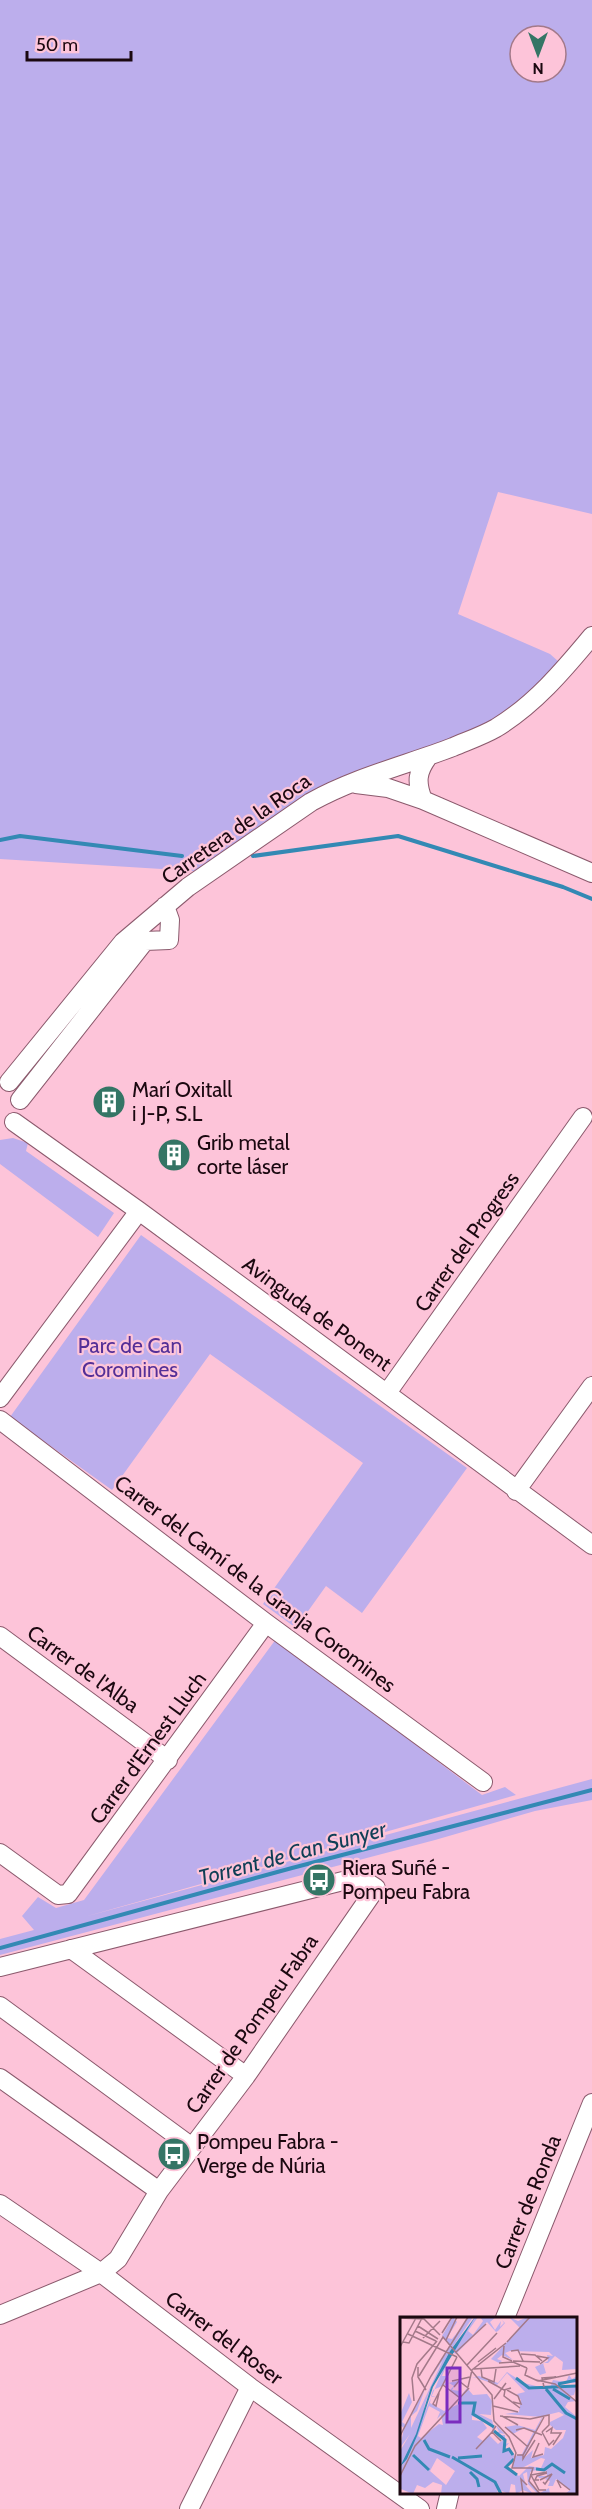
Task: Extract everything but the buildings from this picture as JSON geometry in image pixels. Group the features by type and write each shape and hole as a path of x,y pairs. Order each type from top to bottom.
{"street":[{"path":"416,798 411,770 420,768 428,757 477,738 512,717 556,679 592,636"},
{"name":"Carretera de la Roca","path":"5,1080 165,906 188,887 311,802 346,785 411,770"},
{"path":"346,785 379,786 416,798 592,873"},
{"path":"20,1100 137,938 169,940 170,920 165,906"},
{"path":"5,1080 18,1094 20,1100 19,1114 7,1127"},
{"name":"Carrer del Progress","path":"387,1394 584,1118"},
{"name":"Avinguda de Ponent","path":"7,1127 139,1211 592,1545"},
{"path":"0,1398 139,1211"},
{"path":"516,1491 592,1386"},
{"name":"Carrer del Camí de la Granja Coromines","path":"0,1420 267,1623 483,1782"},
{"name":"Carrer d'Ernest Lluch","path":"0,1853 58,1895 68,1894 267,1623"},
{"name":"Carrer de l'Alba","path":"0,1636 168,1760"},
{"name":"Carrer de Pompeu Fabra","path":"71,1949 359,1877 376,1888 246,2076 159,2191 118,2259 101,2272"},
{"path":"2,1968 71,1949 246,2076"},
{"path":"0,2006 192,2147"},
{"path":"0,2078 159,2191"},
{"name":"Carrer de Ronda","path":"506,2317 592,2103"},
{"name":"Carrer del Roser","path":"0,2204 101,2272 250,2387 420,2509"},
{"path":"0,2315 101,2272"},
{"path":"189,2509 250,2387"},
{"path":"446,2509 450,2494"}],"green space":[{"path":"0,0 592,0 592,514 498,492 458,614 550,654 559,662 522,702 476,730 327,784 194,871 0,859"},
{"path":"13,1138 28,1143 26,1151 114,1213 98,1237 0,1164 0,1140"},
{"name":"Parc de Can Coromines","path":"141,1235 467,1468 362,1613 326,1586 296,1628 263,1604 363,1463 210,1354 112,1490 10,1417"},
{"path":"276,1639 482,1795 505,1787 516,1795 84,1917 592,1779 592,1800 535,1811 435,1840 0,1955 0,1939 34,1930 22,1916 38,1897 56,1908 84,1900"}],"waterway":[{"path":"0,840 20,836 182,856"},
{"path":"253,856 398,836 563,887 592,899"},
{"name":"Torrent de Can Sunyer","path":"0,1948 292,1868 592,1790"}],"place":[{"name":"Marí Oxitall i J-P, S.L","path":"109,1102"},
{"name":"Grib metal corte láser","path":"174,1155"},
{"name":"Riera Suñé - Pompeu Fabra","path":"319,1880"},
{"name":"Pompeu Fabra - Verge de Núria","path":"174,2154"}]}
